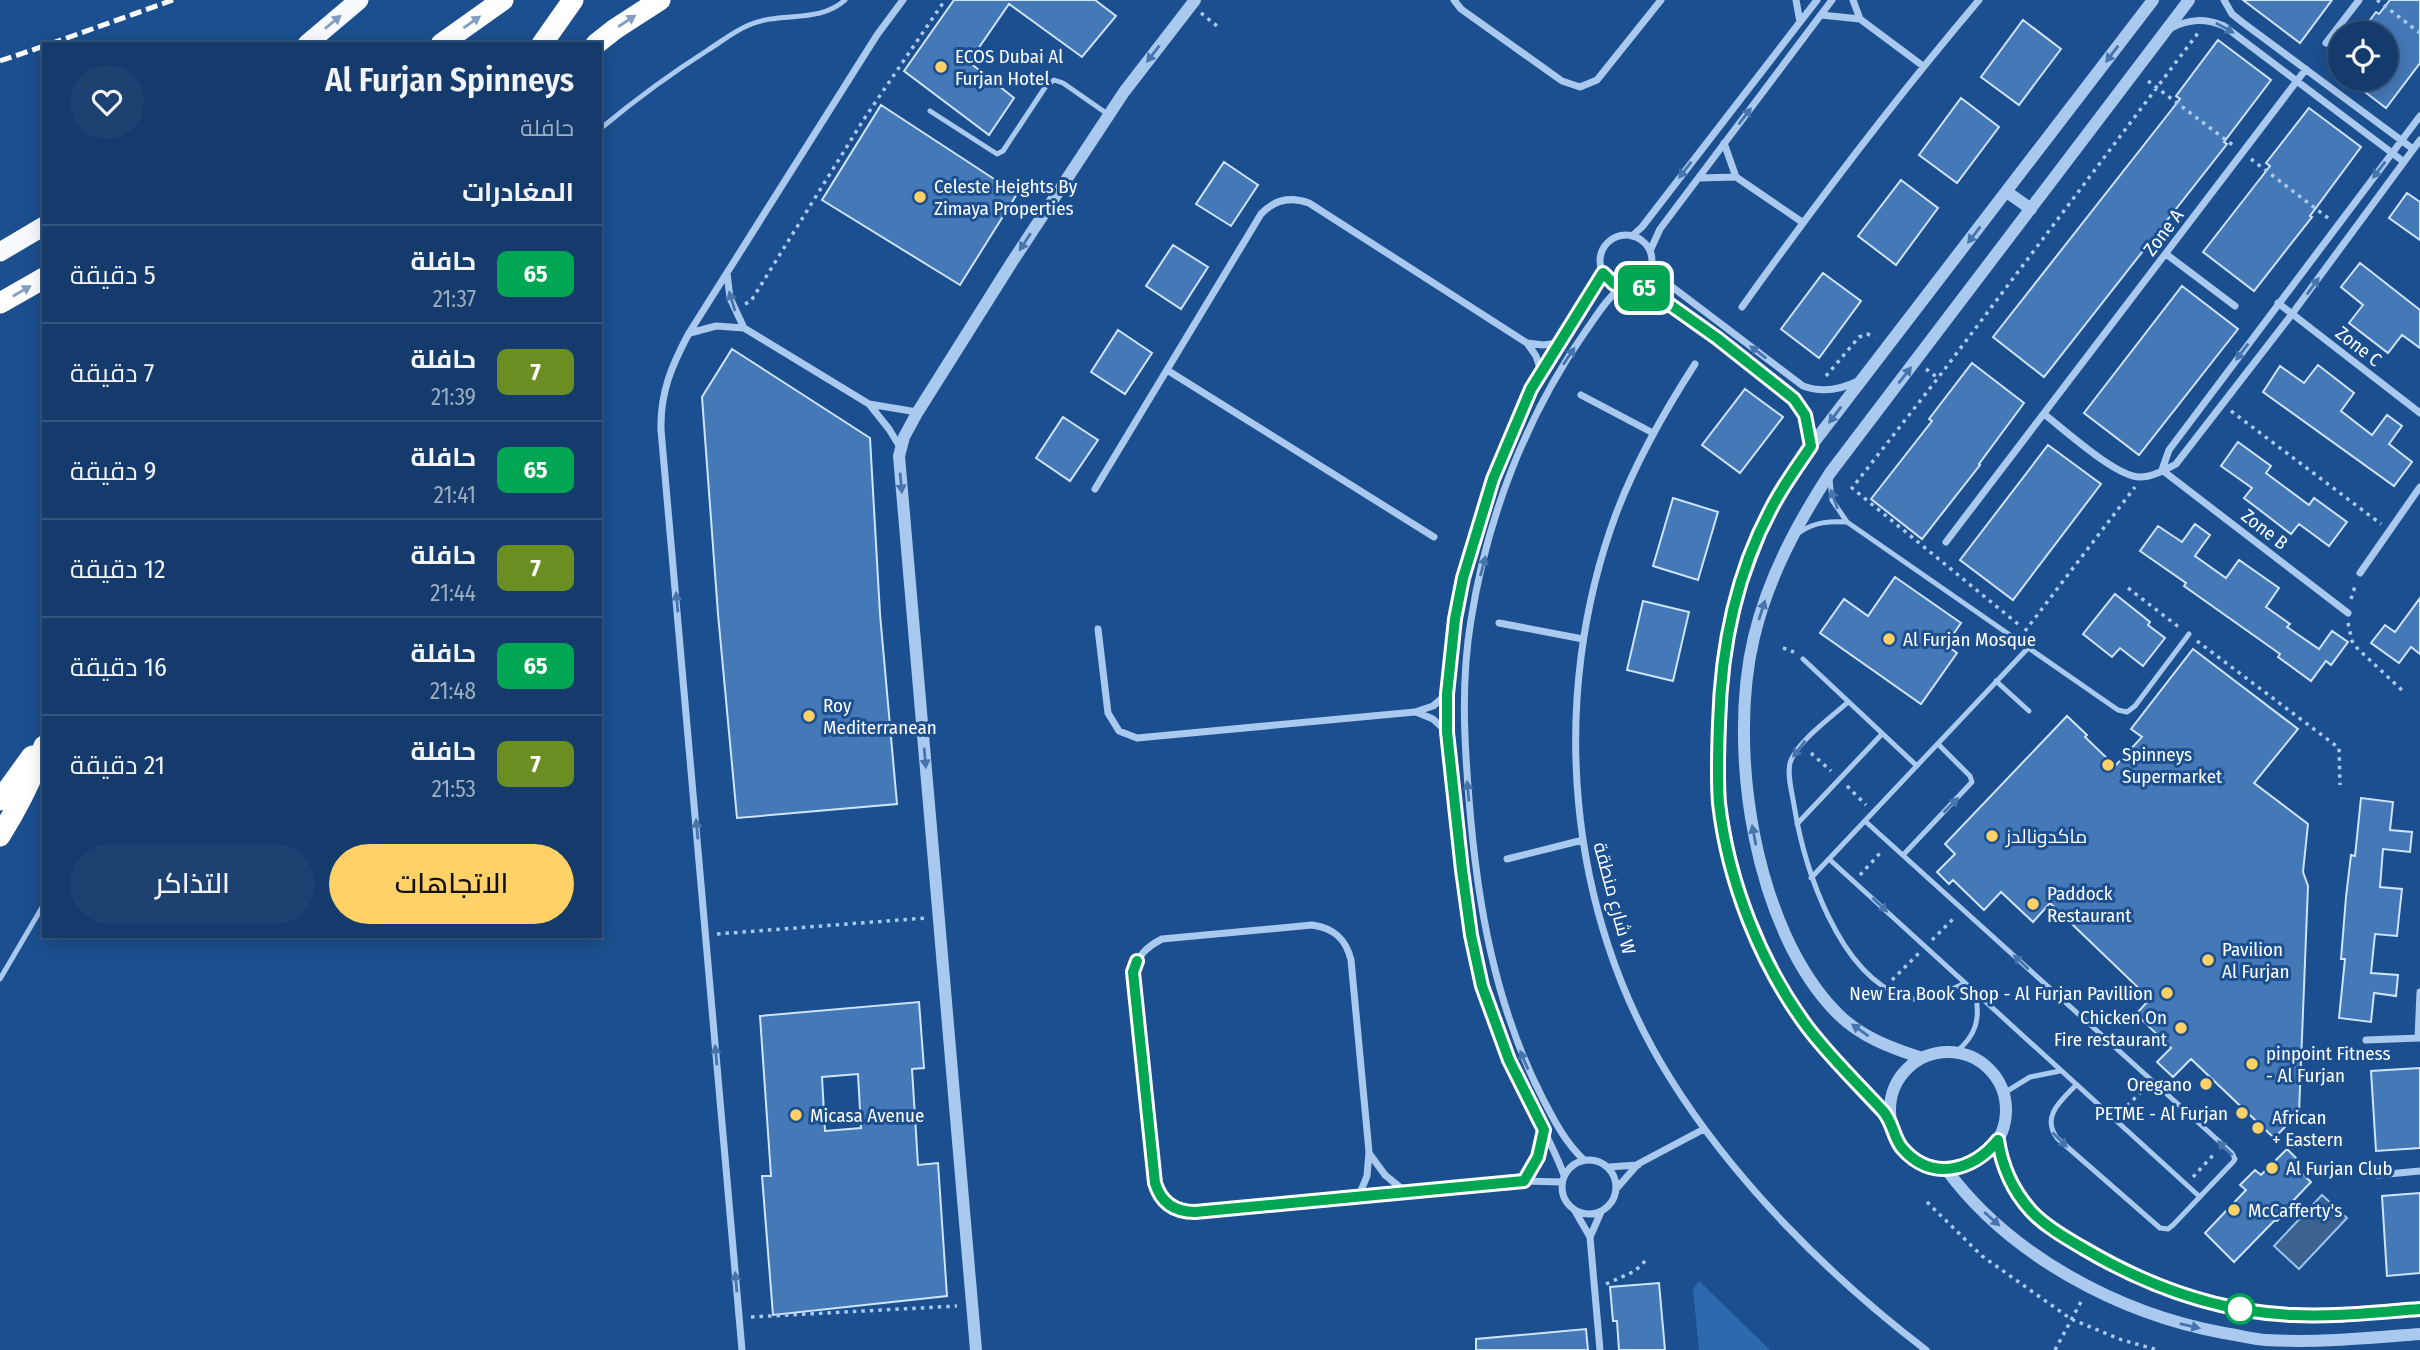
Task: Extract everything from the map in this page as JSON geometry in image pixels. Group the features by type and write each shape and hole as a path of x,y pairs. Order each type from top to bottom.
{"highway":[{"path":"309,42 359,0"},
{"path":"444,42 503,0"},
{"path":"543,42 573,0"},
{"path":"599,42 660,0"},
{"path":"0,251 42,227"},
{"path":"0,303 42,279"},
{"path":"0,800 42,742"},
{"path":"0,836 23,796 42,751"}],"street":[{"path":"742,1350 661,413 666,381 690,333 877,35 903,0"},
{"path":"976,1350 900,447 917,412 1109,115 1195,0"},
{"path":"1454,0 1461,9 1562,81 1580,87 1597,80 1661,0"},
{"path":"1796,0 1800,22"},
{"path":"1632,236 1642,227 1817,0"},
{"path":"1832,0 1660,229 1650,251 1652,266 1671,286 1803,386 1826,391 1861,379"},
{"path":"1853,0 1860,19"},
{"path":"1742,307 1802,222 1923,65 1979,0"},
{"path":"1889,1118 1807,1027 1770,968 1743,903 1720,805 1717,770 1723,654 1732,610 1769,512 1811,446 2153,0"},
{"path":"1922,1058 1892,1049 1864,1034 1840,1015 1818,992 1782,925 1766,882 1747,793 1744,748 1749,667 1761,611 1790,541 1830,473 2189,0"},
{"path":"2224,0 2232,14 2242,22 2413,149"},
{"path":"2326,43 2359,0"},
{"path":"1821,15 1860,19 1923,65"},
{"path":"2162,35 2181,23 2192,20 2224,26 2404,162"},
{"name":"Zone A","path":"1946,542 2306,69"},
{"path":"2162,470 2169,450 2420,116"},
{"path":"2044,414 2124,474 2143,477 2152,475 2181,460 2420,140"},
{"path":"1724,144 1736,177 1802,222"},
{"path":"1699,178 1736,177"},
{"path":"2007,192 2031,209"},
{"path":"1095,489 1261,214 1267,207 1285,199 1309,203 1527,343 1536,356 1541,371"},
{"path":"1650,251 1640,239 1632,236 1614,238 1606,244 1600,258 1603,273 1621,287 1634,286 1649,290 1794,399 1805,415 1811,446"},
{"path":"2166,254 2235,306"},
{"path":"1634,286 1643,281 1652,266"},
{"path":"727,272 727,285 734,310 744,328"},
{"path":"1600,1350 1590,1237 1564,1198 1563,1178 1544,1130 1509,1060 1482,986 1464,883 1447,732 1447,694 1455,619 1473,538 1515,424 1541,371 1603,273"},
{"path":"1584,1160 1562,1136 1531,1077 1512,1031 1497,983 1486,934 1471,827 1464,694 1471,620 1479,582 1514,465 1539,407 1563,363 1609,298 1621,287"},
{"name":"Zone C","path":"2278,303 2420,413"},
{"path":"690,333 716,326 744,328 869,404 900,447"},
{"path":"1527,343 1558,343"},
{"name":"شارع منطقة W","path":"1695,364 1653,433 1616,515 1597,576 1583,639 1577,694 1576,757 1583,840 1595,902 1639,1021 1669,1076 1704,1129 1789,1228 1879,1312 1926,1350"},
{"path":"1167,370 1434,537"},
{"path":"1581,395 1653,433"},
{"path":"869,404 917,412"},
{"name":"Zone B","path":"2162,470 2348,613"},
{"path":"2360,573 2420,487"},
{"path":"1499,623 1583,639"},
{"path":"1098,629 1108,713 1114,726 1131,737 1144,738 1416,712 1433,706 1447,694"},
{"path":"1416,712 1433,719 1447,732"},
{"path":"1507,859 1583,840"},
{"path":"1358,1198 1367,1176 1369,1152 1351,960 1340,937 1322,926 1312,925 1162,939 1143,952 1133,972 1155,1183 1161,1198 1175,1209 1185,1212 1358,1198 1563,1178"},
{"path":"2366,1040 2419,1038 2420,992"},
{"path":"1938,1052 1956,1052 1972,1057 1986,1066 1997,1078 2004,1093 2004,1125 1998,1140 1988,1153 1976,1162 1946,1169 1930,1166 1908,1154 1894,1134 1889,1118 1893,1089 1900,1077 1922,1058 1938,1052"},
{"path":"1616,1189 1638,1164 1704,1129"},
{"path":"1524,1181 1538,1157 1544,1130"},
{"path":"1998,1140 2001,1161 2009,1179 2032,1213 2100,1259 2153,1284 2198,1300 2245,1310 2292,1315 2339,1315 2420,1309"},
{"path":"1369,1152 1385,1175 1408,1193"},
{"path":"1563,1178 1569,1168 1584,1160 1593,1160 1608,1167 1638,1164"},
{"path":"1590,1237 1601,1212 1613,1200 1616,1189 1616,1181 1608,1167"},
{"path":"1946,1169 1978,1206 2044,1260 2090,1288 2138,1310 2188,1326 2264,1340 2341,1341 2420,1334"},
{"path":"2378,1175 2420,1171"},
{"path":"1575,1211 1588,1214 1601,1212"}],"lane":[{"path":"602,127 684,65 741,29 769,18 818,14 835,8 845,0"},
{"path":"930,111 997,154 1003,151 1046,86 1054,80 1063,83 1109,115"},
{"path":"1830,473 1832,500 1847,522 2118,710 2127,712 2138,703 2189,634"},
{"path":"1790,541 1816,524 1847,522"},
{"path":"1811,878 2029,647"},
{"path":"1803,659 1917,766"},
{"path":"1996,681 2029,711"},
{"path":"1849,702 1802,744 1790,762 1789,774 1797,824 1811,878 1841,940 1862,967 1880,983 1904,997 1920,999 1937,996 1965,983"},
{"path":"1797,824 1882,734"},
{"path":"1904,854 1972,782 1970,776 1938,744"},
{"path":"1865,821 2235,1159 2173,1225 2161,1228 2051,1130 2053,1110 2076,1085"},
{"path":"1829,859 2200,1197"},
{"path":"0,979 42,907"},
{"path":"1956,1052 1974,1032 1978,1019 1975,993"},
{"path":"2004,1093 2030,1077 2060,1071"}],"path":[{"path":"734,310 751,301 864,119 945,0"},
{"path":"2377,0 2420,33"},
{"path":"2025,630 1852,488 2208,21"},
{"path":"2222,405 2388,530"},
{"path":"2018,640 2143,477"},
{"path":"2360,573 2348,613 2352,641 2405,693"},
{"path":"2128,589 2339,748 2340,785"},
{"path":"1802,744 1874,812"},
{"path":"1854,881 1890,842"},
{"path":"706,935 939,917"},
{"path":"2114,1119 2151,1081"},
{"path":"2186,1184 2222,1145"},
{"path":"1927,1202 1982,1256 2071,1319 2122,1340 2158,1350"},
{"path":"1594,1288 1619,1280 1635,1271 1648,1258"},
{"path":"2054,1350 2090,1288"},
{"path":"739,1318 973,1305"}],"shaded area":[{"path":"2322,1195 2347,1218 2299,1269 2274,1246"},
{"path":"1699,1281 1770,1350 1699,1350 1693,1289"}],"building":[{"name":"ECOS Dubai Al Furjan Hotel","path":"954,0 1095,0 1116,16 1082,57 1009,4 969,62 1014,98 989,135 904,71"},
{"path":"2243,0 2332,0 2300,43"},
{"path":"2390,0 2420,0 2420,63 2386,108 2364,91 2398,91 2398,21 2369,21 2376,12 2379,14"},
{"path":"2023,20 2061,49 2019,105 1981,77"},
{"path":"2218,40 2271,80 2224,142 2227,144 2044,377 1993,337 2180,99 2176,96"},
{"path":"1961,98 1999,127 1957,183 1919,155"},
{"name":"Celeste Heights By Zimaya Properties","path":"881,105 1017,194 960,285 822,200"},
{"path":"2309,108 2361,147 2310,216 2312,217 2254,291 2203,252 2270,166 2266,163"},
{"path":"1224,162 1258,185 1231,226 1196,204"},
{"path":"1901,180 1938,208 1896,265 1858,236"},
{"path":"2407,193 2420,202 2420,240 2389,218"},
{"path":"1173,245 1208,267 1181,309 1146,286"},
{"path":"2360,263 2420,310 2420,348 2402,335 2388,353 2349,323 2363,305 2341,287"},
{"path":"1823,273 1861,301 1819,358 1781,329"},
{"path":"2182,286 2238,329 2139,455 2084,413"},
{"path":"1118,330 1152,353 1125,394 1091,372"},
{"path":"732,349 870,438 880,614 897,804 737,818 702,397"},
{"path":"1972,363 2024,403 1922,539 1871,499 1932,421 1929,419"},
{"path":"2318,365 2354,393 2341,411 2372,435 2387,415 2402,426 2389,444 2412,462 2394,486 2263,392 2280,366 2304,383"},
{"path":"1745,389 1783,417 1740,473 1702,445"},
{"path":"1063,417 1098,440 1070,481 1036,458"},
{"path":"2238,442 2271,466 2266,473 2309,505 2314,498 2347,522 2329,546 2299,524 2291,534 2244,498 2252,488 2221,466"},
{"path":"2048,445 2101,484 2013,600 1960,560"},
{"path":"1673,498 1718,512 1698,580 1653,566"},
{"path":"2195,524 2210,535 2195,556 2226,578 2239,560 2279,588 2266,607 2290,624 2287,627 2319,649 2332,631 2348,642 2331,665 2326,661 2311,681 2278,657 2280,654 2184,586 2186,583 2140,551 2158,526 2182,542"},
{"name":"Al Furjan Mosque","path":"1895,577 1961,623 1946,645 1957,653 1921,704 1820,633 1844,599 1868,616"},
{"path":"2115,594 2150,622 2148,625 2165,638 2143,666 2120,648 2112,657 2083,634"},
{"path":"2420,598 2420,654 2411,647 2399,663 2371,643 2385,625 2395,632"},
{"path":"1643,601 1689,612 1673,681 1627,670"},
{"name":"Pavilion Al Furjan","path":"2193,649 2298,729 2254,783 2308,824 2303,872 2308,886 2299,1113 2274,1138 2191,1059 2173,1077 2157,1062 2171,1048 2136,1014 2150,999 2050,903 2033,922 2001,892 1984,910 1953,880 1949,884 1937,872 1955,854 1945,844 2067,716 2115,766 2142,737 2131,729"},
{"path":"2361,798 2393,802 2390,830 2412,832 2410,852 2383,849 2380,887 2402,889 2397,936 2375,934 2371,973 2398,975 2396,996 2374,993 2371,1022 2339,1018 2345,959 2341,959 2346,897 2351,855 2355,856"},
{"path":"919,1002 924,1068 912,1069 918,1165 938,1163 947,1296 773,1315 762,1176 771,1176 760,1016","holes":["858,1074 861,1128 825,1131 822,1077"]},
{"path":"2420,1068 2420,1148 2376,1151 2371,1071"},
{"path":"2287,1149 2300,1162 2295,1167 2311,1182 2291,1203 2293,1205 2234,1262 2205,1233 2246,1190 2240,1185 2255,1170 2261,1175"},
{"path":"2420,1193 2420,1273 2387,1276 2382,1196"},
{"path":"1659,1283 1665,1350 1619,1350 1617,1321 1613,1321 1610,1287"},
{"path":"1586,1329 1588,1350 1476,1350 1476,1339"}],"railway":[{"path":"56,42 173,0"},
{"path":"0,61 42,47"}],"bus line":[{"name":"65","path":"1137,961 1133,972 1155,1183 1161,1198 1175,1209 1195,1212 1524,1181 1532,1170 1542,1144 1544,1130 1519,1084 1498,1036 1482,986 1471,935 1462,870 1447,732 1447,694 1455,619 1463,578 1493,479 1531,389 1603,273 1607,279 1621,287 1642,287 1655,294 1717,338 1794,399 1805,415 1811,446 1769,512 1732,610 1723,654 1720,701 1717,770 1720,805 1743,903 1770,968 1807,1027 1889,1118 1902,1148 1914,1159 1946,1169 1976,1162 1988,1153 1998,1140 2001,1161 2009,1179 2032,1213 2110,1265 2198,1300 2245,1310 2292,1315 2339,1315 2420,1309"}],"place":[{"name":"ECOS Dubai Al Furjan Hotel","path":"941,67"},
{"name":"Celeste Heights By Zimaya Properties","path":"920,197"},
{"name":"Al Furjan Mosque","path":"1889,639"},
{"name":"Roy Mediterranean","path":"809,716"},
{"name":"Spinneys Supermarket","path":"2108,765"},
{"name":"ماكدونالدز","path":"1992,836"},
{"name":"Paddock Restaurant","path":"2033,904"},
{"name":"Pavilion Al Furjan","path":"2208,960"},
{"name":"New Era Book Shop - Al Furjan Pavillion","path":"2167,993"},
{"name":"Chicken On Fire restaurant","path":"2181,1028"},
{"name":"pinpoint Fitness - Al Furjan","path":"2252,1064"},
{"name":"Oregano","path":"2206,1084"},
{"name":"PETME - Al Furjan","path":"2242,1113"},
{"name":"Micasa Avenue","path":"796,1115"},
{"name":"African + Eastern","path":"2258,1128"},
{"name":"Al Furjan Club","path":"2272,1168"},
{"name":"McCafferty's","path":"2234,1210"}]}
